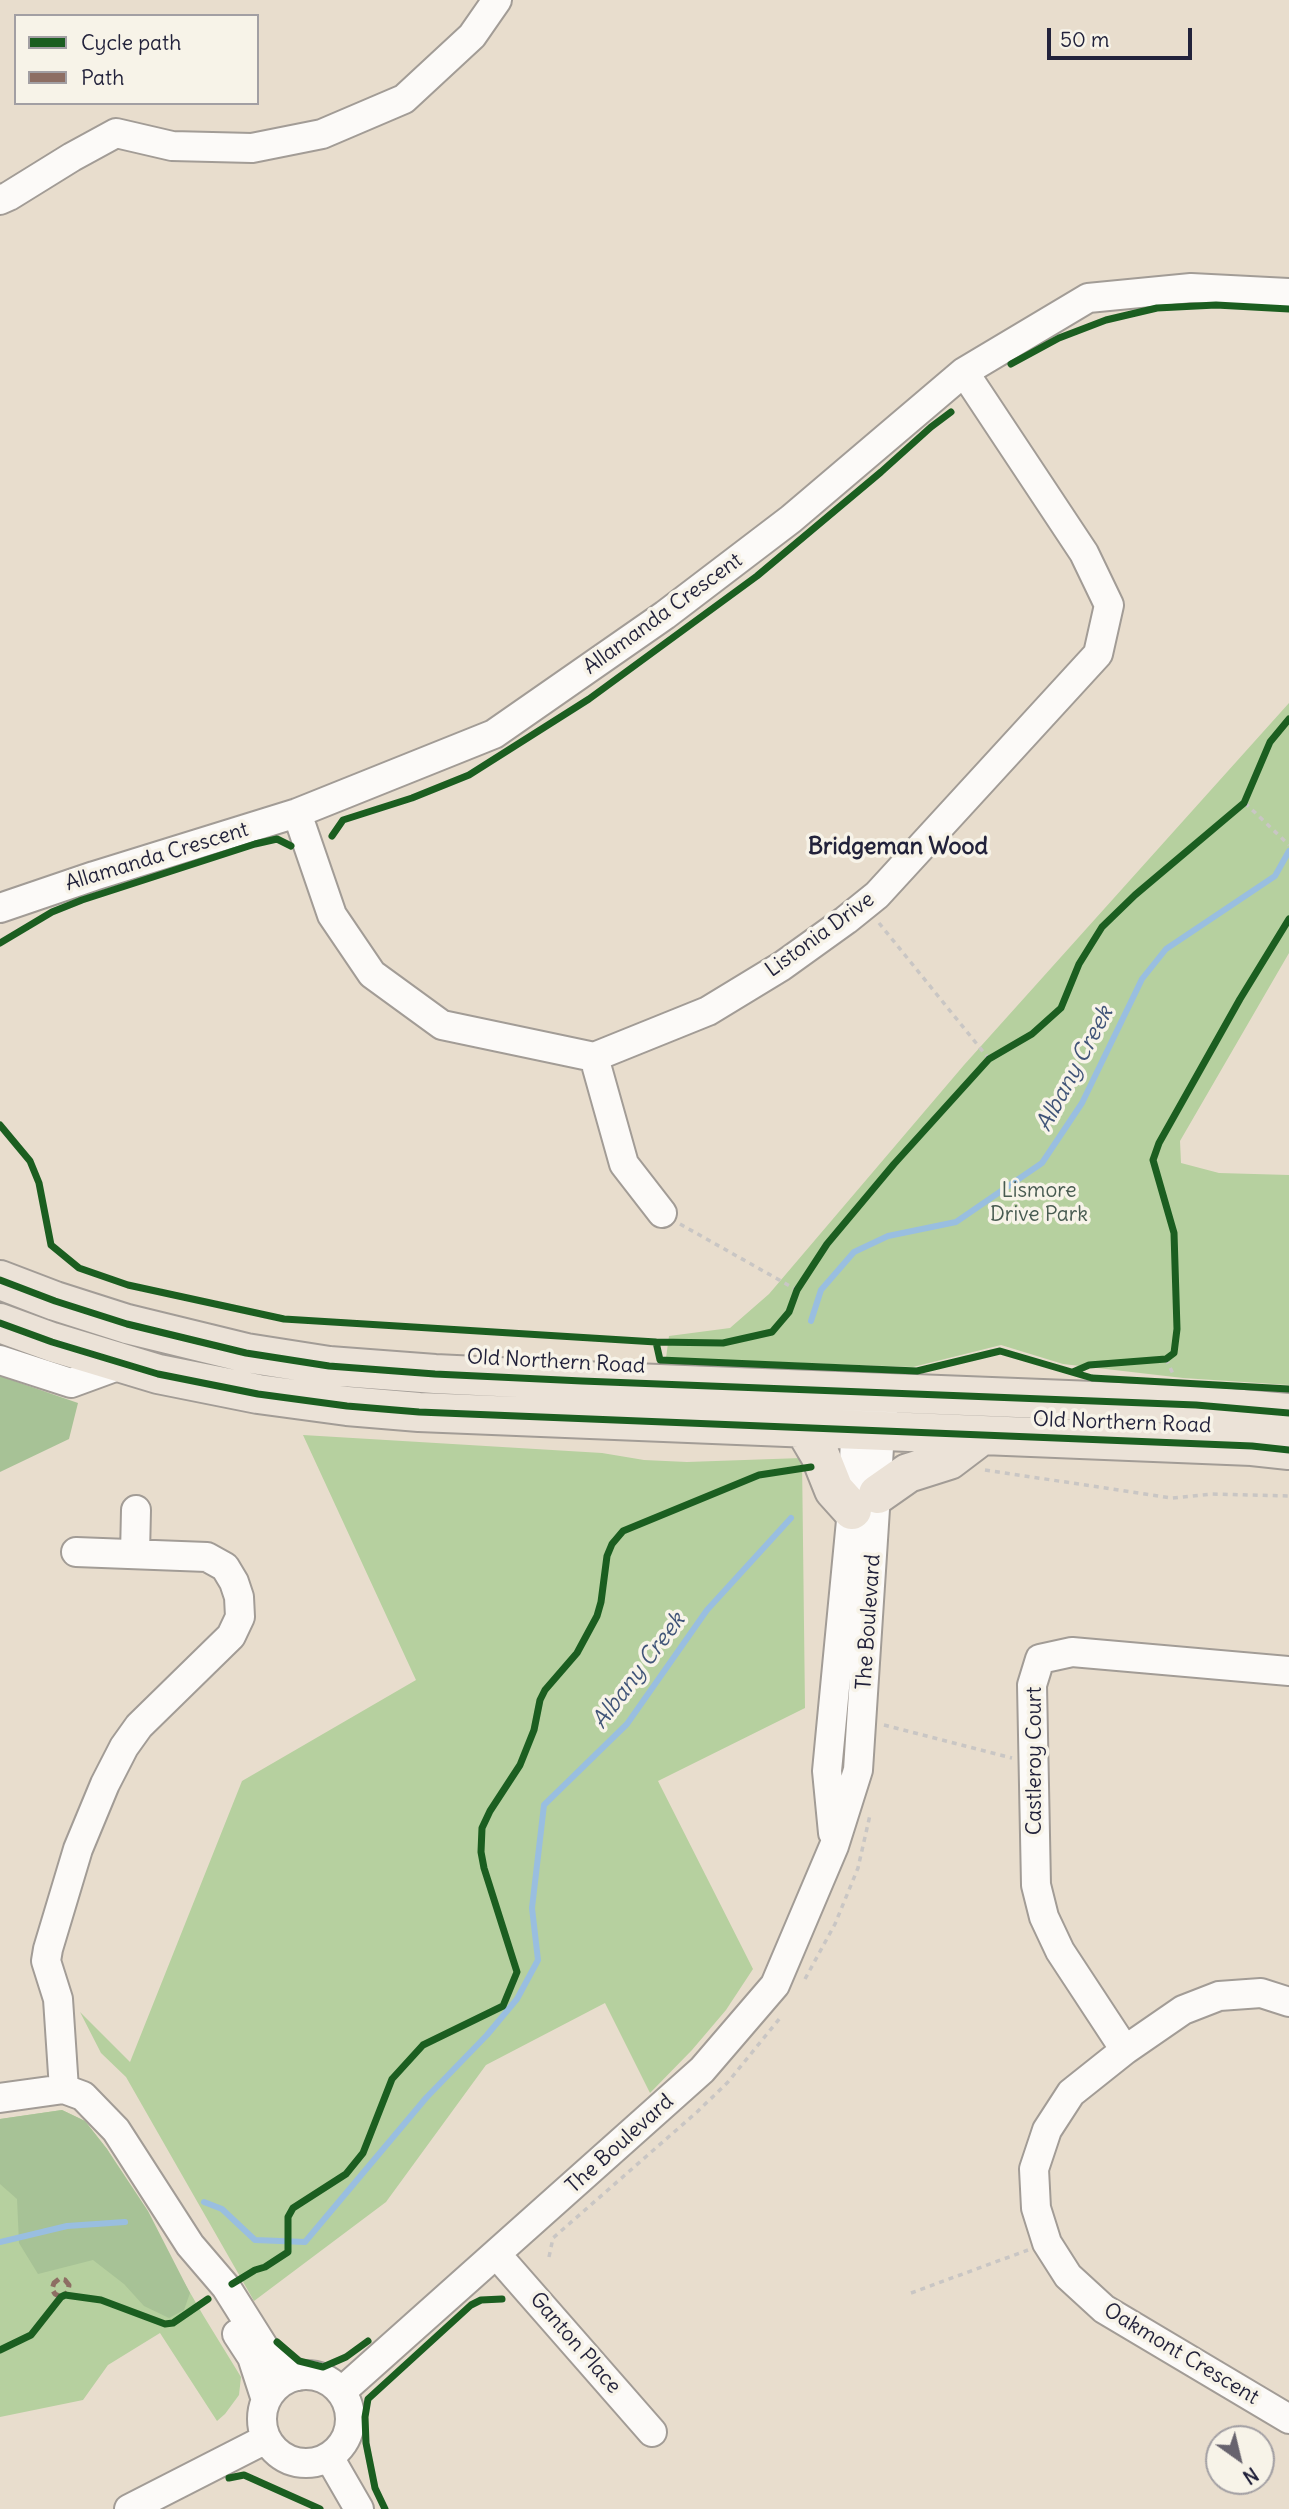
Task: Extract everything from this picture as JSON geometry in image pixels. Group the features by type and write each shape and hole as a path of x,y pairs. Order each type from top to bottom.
{"highway":[{"name":"Old Northern Road","path":"0,1280 127,1324 246,1353 330,1366 475,1376 1196,1405 1289,1413"},
{"name":"Old Northern Road","path":"0,1323 123,1364 258,1394 347,1406 419,1412 1252,1446 1289,1450"},
{"path":"804,1428 820,1455 834,1490 865,1502 908,1473 948,1460 982,1436"}],"street":[{"path":"0,200 116,133 172,146 252,148 323,134 404,99 472,36 497,0"},
{"name":"Allamanda Crescent","path":"0,908 297,813 494,734 666,615 791,519 964,372 1088,298 1191,288 1289,293"},
{"name":"Listonia Drive","path":"594,1057 708,1010 782,966 864,905 1098,654 1109,604 1084,554 964,372"},
{"path":"297,813 332,915 372,974 442,1025 594,1057 624,1164 662,1213"},
{"path":"0,1360 71,1383 123,1364"},
{"name":"The Boulevard","path":"355,2396 497,2255 702,2070 775,1985 834,1846 858,1770 862,1720 865,1502 871,1393"},
{"name":"The Boulevard","path":"834,1846 827,1771 865,1502"},
{"path":"135,1554 136,1510"},
{"path":"64,2089 58,1999 46,1961 78,1849 105,1784 124,1747 139,1726 232,1636 240,1617 239,1597 234,1582 225,1567 207,1558 76,1552"},
{"name":"Castleroy Court","path":"1125,2050 1060,1951 1044,1917 1036,1885 1032,1685 1040,1659 1072,1652 1289,1671"},
{"name":"Oakmont Crescent","path":"1289,2002 1261,1993 1219,1996 1183,2010 1125,2050 1071,2093 1047,2130 1034,2169 1036,2208 1047,2243 1068,2276 1104,2309 1289,2418"},
{"path":"0,2098 64,2089 83,2096 116,2130 190,2245 226,2287 265,2349 355,2396 348,2405 350,2427 345,2441 329,2457 312,2463 294,2462 278,2454 266,2439 262,2424 266,2400 275,2387 305,2370"},
{"path":"190,2245 212,2296 252,2357 266,2400"},
{"name":"Ganton Place","path":"497,2255 652,2432"},
{"path":"129,2509 266,2439"},
{"path":"329,2457 369,2503"}],"path":[{"path":"1083,329 1106,320"},
{"path":"642,1341 723,1343 772,1332 789,1312 797,1290 827,1244 894,1164 989,1059 1032,1034 1060,1008 1079,964 1102,927 1135,895 1244,803 1270,741 1289,719"},
{"path":"1244,803 1289,845"},
{"path":"864,905 989,1059"},
{"path":"1073,1372 1089,1365 1166,1359 1174,1353 1177,1329 1174,1233 1153,1160 1159,1143 1240,999 1289,919"},
{"path":"662,1213 797,1290"},
{"path":"656,1342 658,1351"},
{"path":"1165,1381 1177,1381 1166,1359"},
{"path":"1061,1368 1083,1375"},
{"path":"862,1720 1035,1763"},
{"path":"911,2293 1047,2243"},
{"path":"471,2305 502,2298"},
{"path":"305,2370 323,2367 346,2357"},
{"path":"355,2396 365,2417 369,2503"},
{"path":"237,2476 244,2475 320,2509"}],"green space":[{"name":"Lismore Drive Park","path":"1289,703 1289,953 1180,1141 1181,1163 1219,1173 1289,1175 1289,1385 1183,1378 1063,1364 1001,1345 913,1367 666,1358 669,1336 730,1328 769,1294 964,1065"},
{"path":"0,1376 78,1403 69,1439 0,1472"},
{"path":"303,1435 602,1453 644,1460 687,1462 802,1458 805,1708 658,1781 753,1969 726,2010 692,2050 650,2093 605,2003 486,2065 386,2202 254,2301 126,2077 101,2053 80,2012 130,2062 242,1781 416,1680"},
{"path":"62,2110 85,2121 107,2149 241,2377 239,2395 217,2421 160,2333 108,2365 83,2400 0,2417 0,2119"},
{"path":"62,2110 85,2121 148,2211 190,2293 184,2310 169,2318 144,2306 124,2284 93,2260 38,2274 19,2243 17,2199 0,2184 0,2119"}],"waterway":[{"name":"Albany Creek","path":"811,1321 821,1290 854,1252 888,1236 956,1222 1042,1163 1082,1103 1142,979 1166,949 1275,876 1289,851"},
{"name":"Albany Creek","path":"204,2202 222,2209 255,2240 305,2242 426,2098 487,2035 517,1999 538,1960 532,1908 544,1805 627,1724 707,1610 791,1518"},
{"name":"Albany Creek","path":"0,2242 67,2226 125,2222"}],"marked path":[{"path":"61,2297 52,2289 59,2279 65,2280 69,2285 65,2295"}],"cycle path":[{"path":"1011,364 1059,338 1106,320 1157,308 1216,305 1289,309"},
{"path":"332,836 343,820 412,798 469,775 589,699 757,576 951,412"},
{"path":"656,1342 723,1343 772,1332 789,1312 797,1290 827,1244 894,1164 989,1059 1032,1034 1061,1008 1079,964 1102,927 1135,895 1244,803 1270,742 1289,719"},
{"path":"0,943 52,912 82,900 255,844 277,839 291,846"},
{"path":"1073,1372 1089,1365 1166,1359 1174,1353 1177,1329 1174,1233 1153,1160 1159,1143 1240,999 1289,919"},
{"path":"0,1125 30,1161 39,1183 51,1245 79,1268 128,1285 284,1319 656,1342 660,1360 917,1371 1000,1351 1092,1378 1289,1389"},
{"path":"0,1280 127,1324 246,1353 329,1366 582,1381 1196,1405 1289,1413"},
{"path":"0,1323 52,1342 158,1374 258,1394 347,1406 419,1412 1252,1446 1289,1450"},
{"path":"232,2284 288,2252 288,2217 293,2208 346,2174 363,2153 392,2079 423,2045 503,2006 517,1972 484,1868 481,1852 482,1828 520,1765 534,1730 540,1700 545,1690 577,1653 597,1616 607,1556 612,1544 623,1531 759,1475 811,1467"},
{"path":"0,2350 31,2335 65,2295 101,2300 165,2324 173,2323 208,2299"},
{"path":"385,2509 375,2488 366,2443 365,2417 368,2399 471,2305 481,2300 502,2299"},
{"path":"277,2342 299,2361 323,2367 346,2357 368,2341"},
{"path":"229,2478 244,2475 320,2509"}],"district":[{"name":"Bridgeman Wood","path":"898,847"}]}
